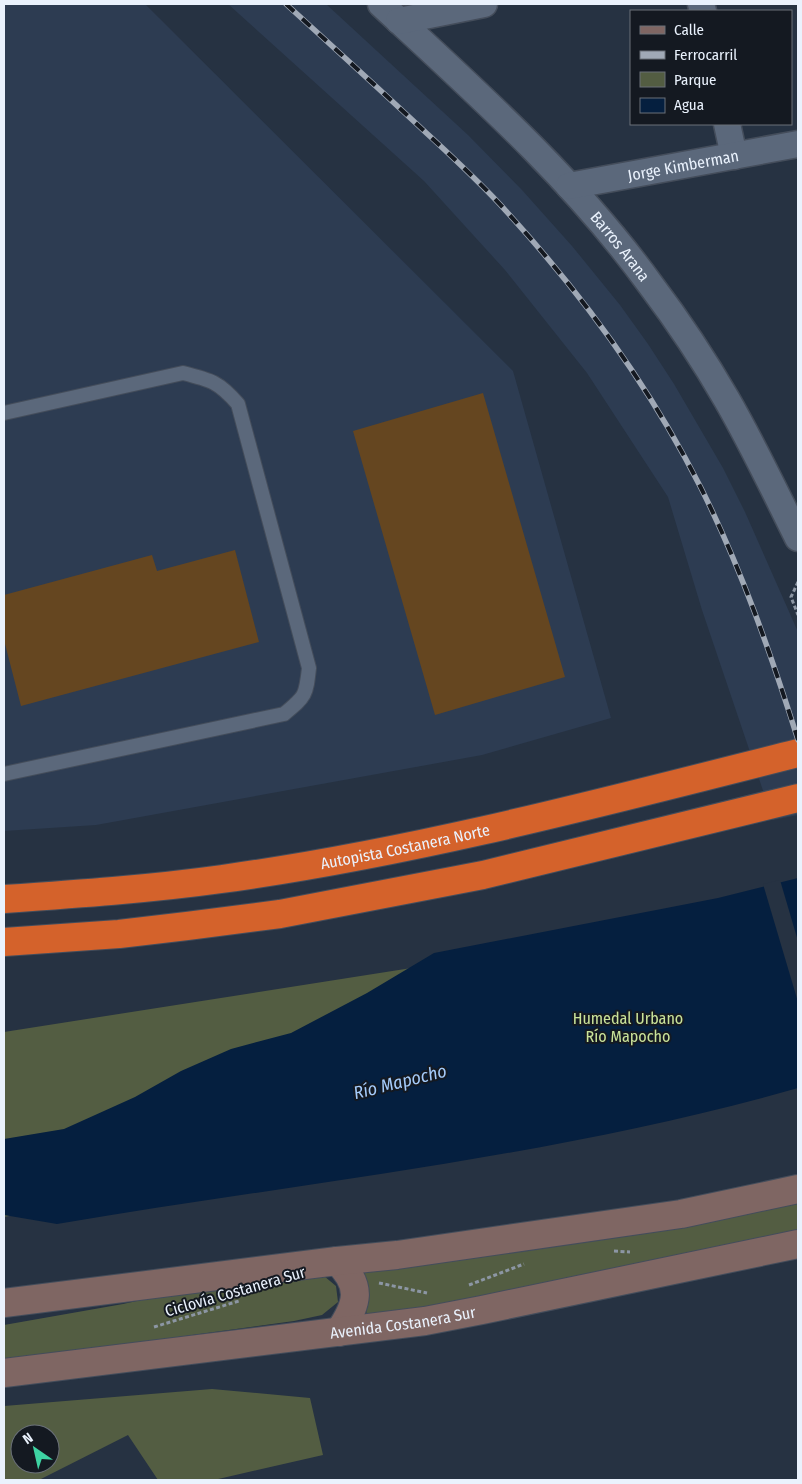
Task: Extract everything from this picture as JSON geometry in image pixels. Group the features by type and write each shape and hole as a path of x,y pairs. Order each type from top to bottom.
{"highway":[{"name":"Autopista Costanera Norte","path":"4,899 109,891 221,879 295,867 499,827 798,752"},
{"path":"4,942 148,931 280,914 483,876 798,798"}],"main road":[{"path":"4,1303 344,1269 397,1255 681,1214 788,1192"},
{"name":"Avenida Costanera Sur","path":"4,1373 425,1321 798,1244"},
{"path":"340,1332 350,1316 355,1289 344,1269"}],"street":[{"path":"390,12 484,4"},
{"name":"Barros Arana","path":"390,12 517,131 611,234 649,282 688,337 727,400 798,538"},
{"path":"727,125 734,156"},
{"name":"Jorge Kimberman","path":"569,186 798,144"}],"lane":[{"path":"4,413 183,373 207,379 225,389 238,404 309,668 306,692 284,714 4,774"}],"path":[{"path":"798,582 791,597 798,615"},
{"path":"610,1250 639,1252"},
{"path":"461,1288 527,1263"},
{"path":"344,1269 368,1279 399,1288 423,1294 431,1293"},
{"name":"Ciclovía Costanera Sur","path":"152,1328 241,1300"}],"shaded area":[{"path":"4,4 145,4 513,371 611,718 482,755 96,825 4,831"},
{"path":"228,4 326,4 468,135 522,190 572,246 620,305 648,344 674,384 723,468 745,512 798,632 798,815 773,820 702,610 668,497 587,373 505,270 424,181"}],"green space":[{"path":"558,945 110,1197 4,1217 4,1032"},
{"path":"798,1203 798,1236 367,1320 365,1296 358,1271 448,1262 649,1233"},
{"path":"318,1271 336,1286 338,1302 322,1315 294,1321 4,1361 4,1325 123,1304 191,1289"},
{"path":"212,1389 310,1398 323,1455 214,1480 158,1480 128,1435 60,1469 60,1424 10,1424 10,1474 51,1474 39,1480 4,1480 4,1406"}],"water":[{"name":"Humedal Urbano Río Mapocho","path":"798,878 798,1088 707,1112 615,1132 430,1166 57,1224 4,1215 4,1139 64,1129 135,1097 181,1071 231,1049 291,1033 367,993 434,953 718,898"}],"pier":[{"path":"780,880 798,941 798,1002 763,884"}],"building":[{"path":"483,393 565,677 435,715 353,431"},
{"path":"235,550 259,642 21,706 4,640 4,595 152,555 157,571"}],"railway":[{"path":"286,4 454,158 486,190 561,275 613,343 660,414 716,518 754,612 798,740"}],"water label":[{"name":"Río Mapocho","path":"400,1082"}]}
